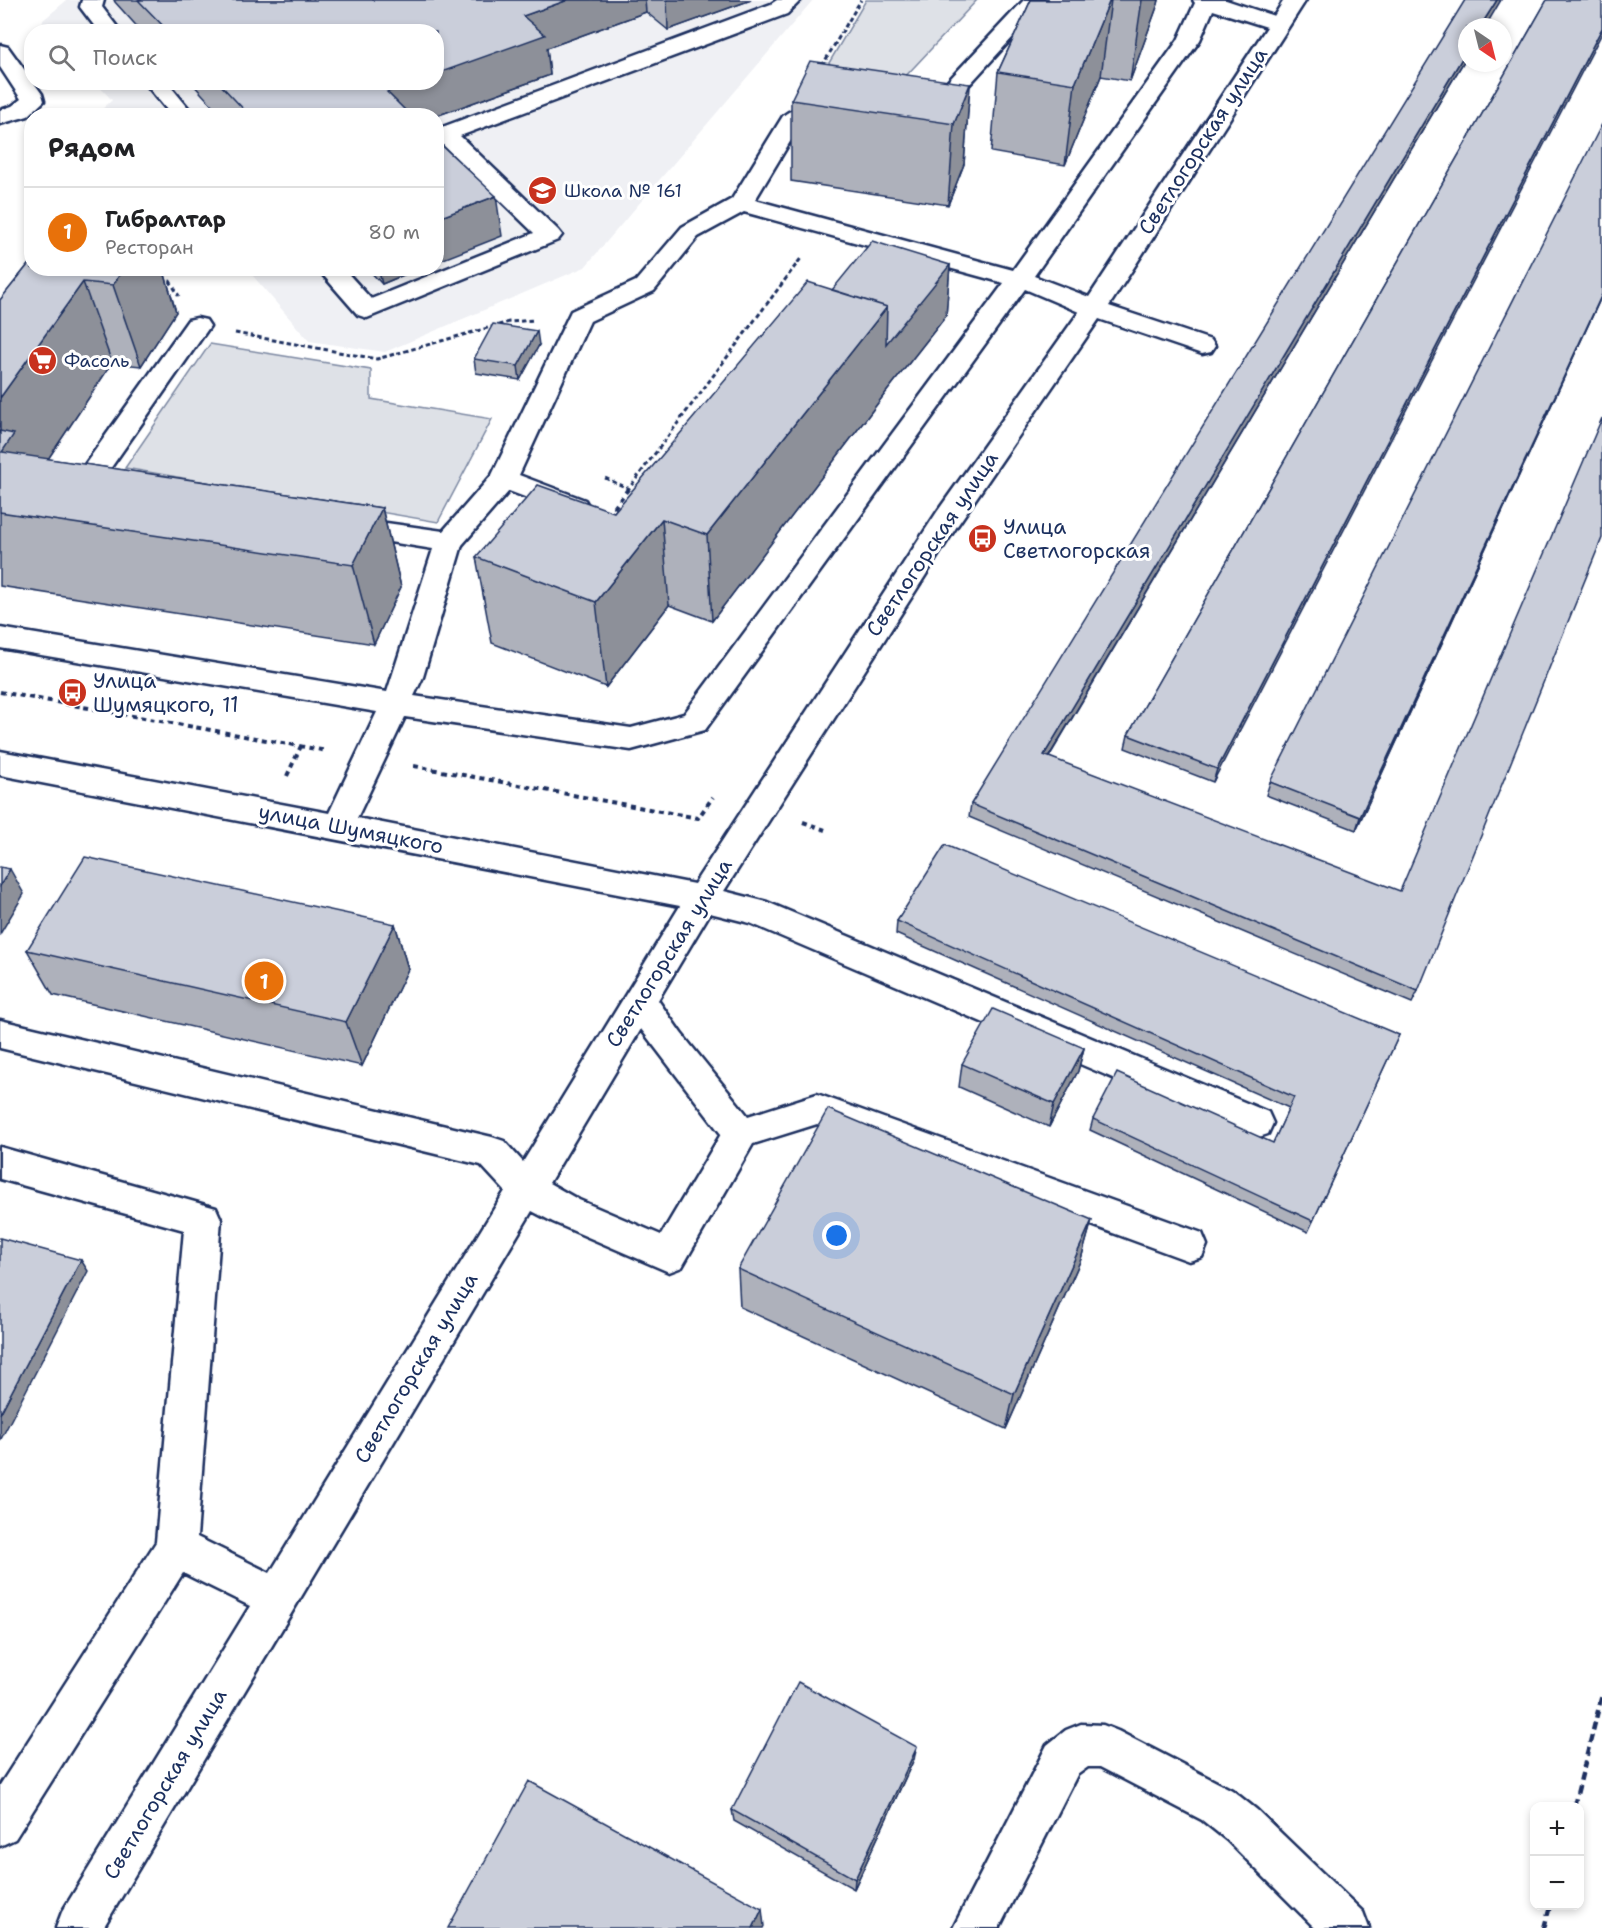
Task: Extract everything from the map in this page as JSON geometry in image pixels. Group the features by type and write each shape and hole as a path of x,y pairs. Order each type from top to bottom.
{"street":[{"path":"93,0 91,7 105,24"},
{"path":"336,276 368,310 550,235 445,134 779,9 790,0"},
{"path":"911,126 923,121 1036,0"},
{"path":"0,638 395,704 631,740 694,722 1020,280 1189,40 1206,0 1279,24"},
{"name":"Светлогорская улица","path":"78,1928 703,897 941,529 1094,309 1295,0"},
{"path":"0,52 24,85"},
{"path":"0,117 20,111 33,101 28,90"},
{"path":"160,90 170,108"},
{"path":"338,826 372,758 408,676 449,542 504,479 580,316 645,286 690,232 741,204 791,121 800,113 816,111 849,117"},
{"path":"741,204 1053,290 1094,309 1202,346"},
{"path":"132,493 84,486 197,326"},
{"path":"504,479 604,518"},
{"path":"320,522 449,542"},
{"name":"улица Шумяцкого","path":"0,763 703,897 756,911 1256,1123"},
{"path":"640,1000 669,1042 741,1133"},
{"path":"0,1034 492,1152 525,1188 566,1212 669,1255 741,1133 818,1109 1189,1245"},
{"path":"0,1163 203,1220 176,1548 0,1824"},
{"path":"176,1548 277,1598"},
{"path":"975,1928 1062,1760 1081,1745 1103,1746 1217,1805 1242,1825 1347,1928"}],"path":[{"path":"816,111 818,73 861,0"},
{"path":"604,518 630,489 808,249"},
{"path":"377,359 509,322 580,316"},
{"path":"598,475 630,489"},
{"path":"283,785 300,746"},
{"path":"797,820 825,830"},
{"path":"1575,1802 1602,1695"},
{"path":"1544,1928 1549,1910"}],"shaded area":[{"name":"Школа № 161","path":"67,0 813,0 585,267 385,352 309,341 253,276 444,276 444,108 103,108 112,100 103,90 444,90 444,24 44,24 42,21"},
{"path":"866,0 977,0 885,98 826,68"},
{"path":"210,344 371,370 371,399 492,419 438,522 125,468"}],"building":[{"path":"138,0 568,0 523,16 545,35 444,71 444,24 161,24"},
{"path":"1031,0 1110,0 1075,84 998,72"},
{"path":"1465,0 1497,0 1486,18 1458,18 1458,65 1044,755 1400,891 1602,418 1602,538 1418,991 971,804"},
{"path":"1547,0 1602,0 1602,28 1217,769 1128,735 1506,72 1512,72 1512,61"},
{"path":"810,61 970,84 954,124 791,100"},
{"path":"226,90 392,90 387,92 403,108 242,108"},
{"path":"1602,124 1602,294 1360,817 1270,782"},
{"path":"444,147 496,196 444,216"},
{"path":"872,241 950,265 886,344 887,307 832,290"},
{"path":"24,270 24,276 119,276 113,285 83,282 0,398 0,300"},
{"path":"808,282 887,307 707,535 662,519 596,602 476,557 538,485 614,512"},
{"path":"493,324 537,331 518,366 474,359"},
{"path":"0,431 14,434 2,452 382,508 353,565 0,512"},
{"path":"945,845 1399,1035 1313,1221 1093,1119 1117,1073 1273,1143 1294,1097 897,921"},
{"path":"85,857 395,924 346,1022 27,950"},
{"path":"0,867 10,869 0,886"},
{"path":"993,1009 1084,1048 1054,1104 962,1064"},
{"path":"828,1109 1092,1220 1014,1394 738,1269"},
{"path":"0,1238 81,1260 0,1414"},
{"path":"798,1682 917,1747 855,1879 732,1810"},
{"path":"529,1781 762,1909 753,1928 448,1928"}],"place":[{"name":"Школа № 161","path":"543,191"},
{"name":"Фасоль","path":"43,361"},
{"name":"Улица Светлогорская","path":"982,539"},
{"name":"Улица Шумяцкого, 11","path":"72,693"},
{"name":"Гибралтар","path":"264,981"}]}
